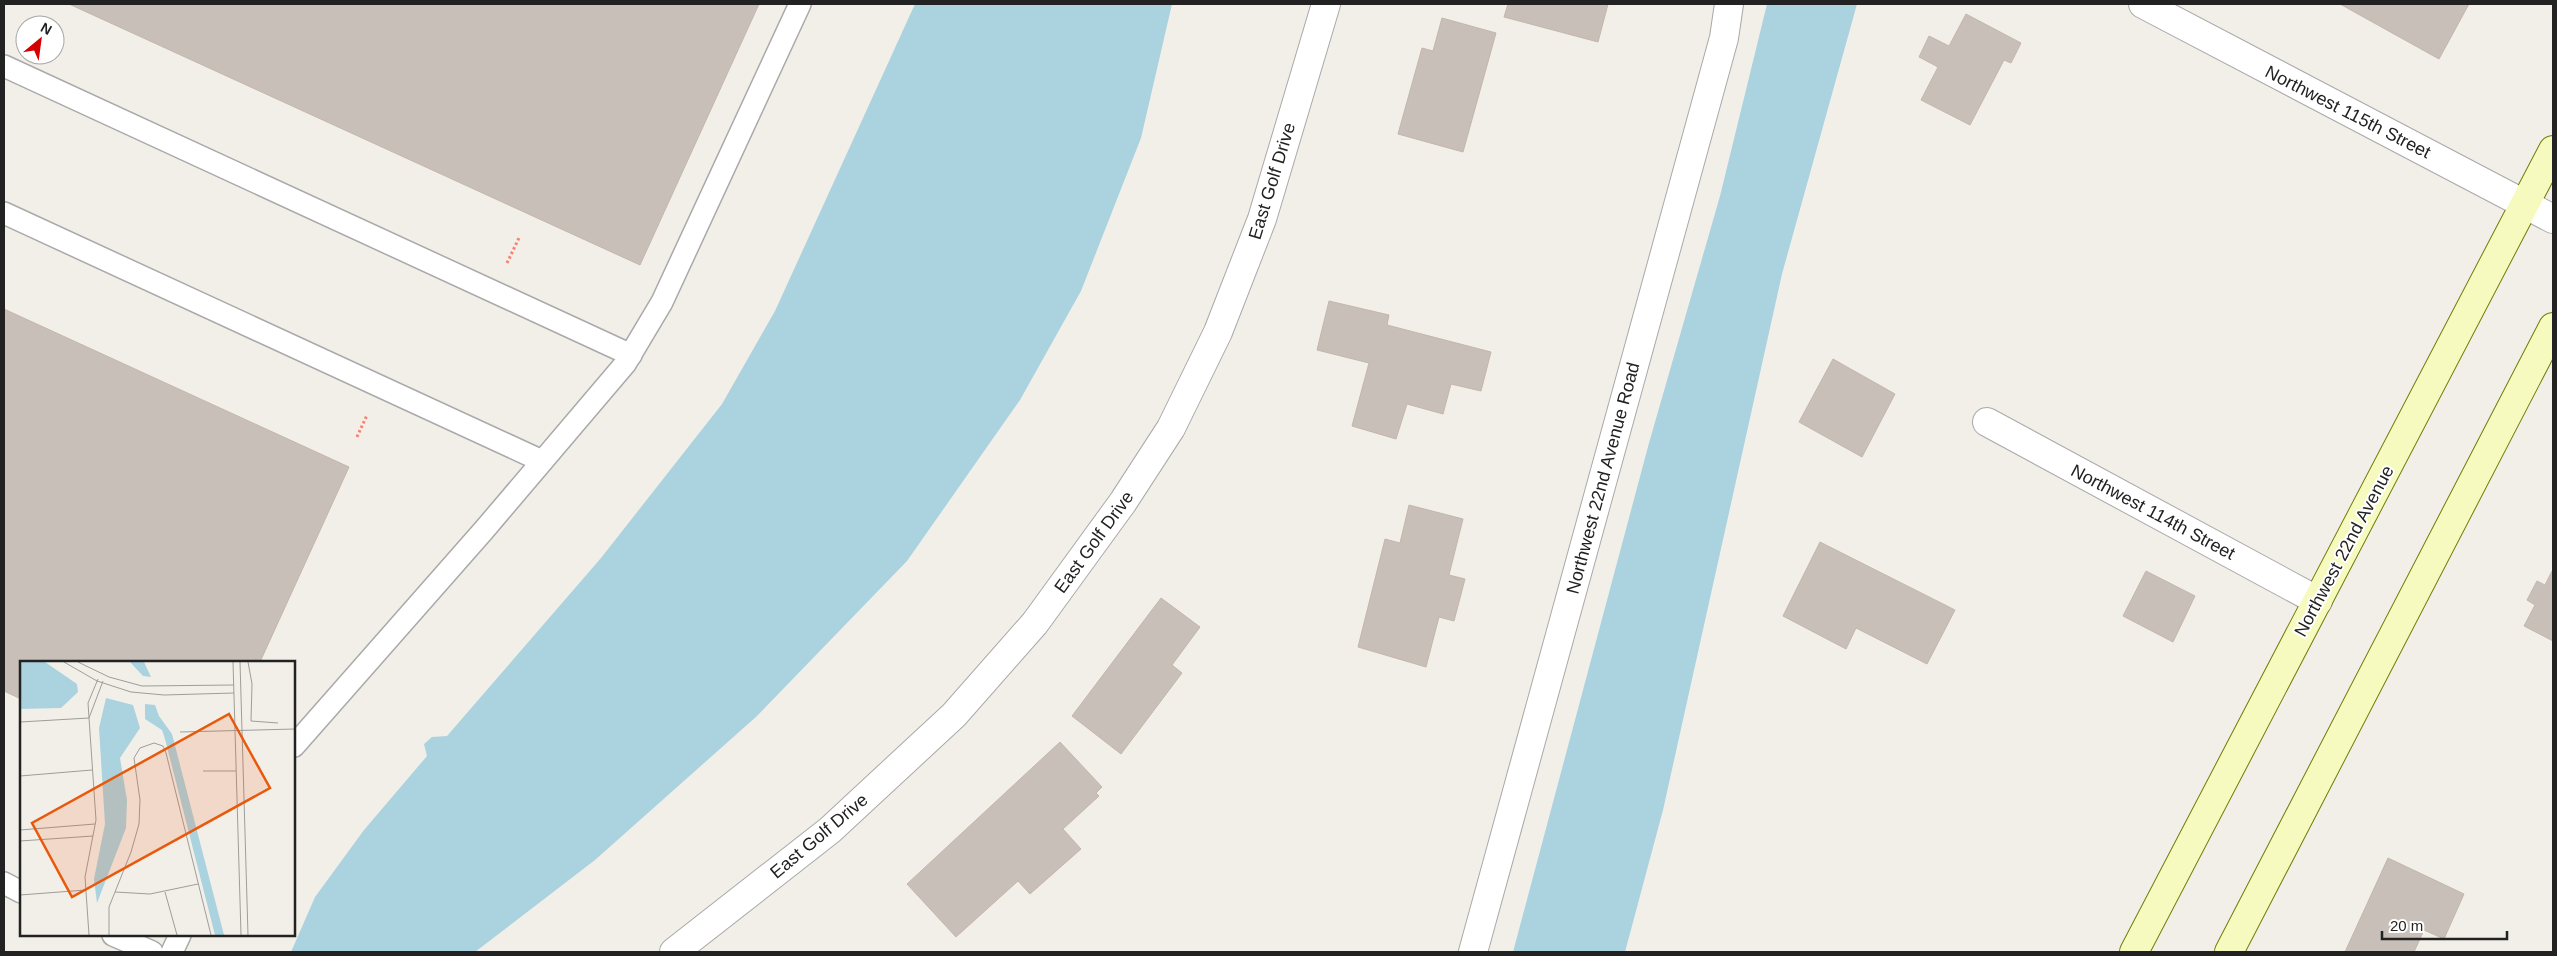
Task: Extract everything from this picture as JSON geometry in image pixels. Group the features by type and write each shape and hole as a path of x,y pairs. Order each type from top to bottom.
{"main road":[{"name":"Northwest 22nd Avenue","path":"2134,952 2553,150"},
{"path":"2229,952 2553,327"}],"street":[{"name":"East Golf Drive","path":"674,952 830,830 954,715 1035,623 1123,502 1171,428 1224,315 1262,219 1326,4"},
{"name":"Northwest 22nd Avenue Road","path":"1473,952 1724,38 1729,4"},
{"name":"Northwest 115th Street","path":"2143,4 2553,219"},
{"name":"Northwest 114th Street","path":"1987,422 2318,601"}],"lane":[{"path":"295,745 610,384 630,355 673,279 800,4"},
{"path":"4,66 630,355"},
{"path":"4,213 542,461"},
{"path":"4,884 20,892"},
{"path":"115,936 152,952"},
{"path":"172,952 180,936"}],"path":[{"path":"504,270 518,238"},
{"path":"357,437 371,406"}],"water":[{"path":"915,4 1172,4 1141,138 1081,291 1020,400 907,561 757,716 595,860 475,952 291,952 315,897 364,830 427,756 424,744 432,737 447,736 601,558 722,404 775,311"},
{"path":"1767,4 1857,4 1782,274 1663,810 1625,952 1513,952 1649,443 1720,196"}],"building":[{"path":"69,4 759,4 640,265"},
{"path":"1508,4 1608,4 1598,42 1504,17"},
{"path":"2340,4 2469,4 2439,59"},
{"path":"1966,14 2021,43 2011,63 2004,60 1970,125 1921,100 1938,67 1919,57 1929,36 1949,46"},
{"path":"1442,18 1496,33 1463,152 1398,134 1422,48 1433,51"},
{"path":"1329,301 1389,315 1387,325 1491,352 1481,391 1451,384 1443,414 1407,404 1396,439 1352,426 1369,363 1317,350"},
{"path":"4,309 349,467 260,661 20,661 20,699 4,691"},
{"path":"1833,359 1895,394 1862,457 1799,422"},
{"path":"1409,505 1463,519 1449,575 1465,579 1454,621 1439,617 1426,667 1358,647 1385,539 1400,543"},
{"path":"1820,542 1955,610 1927,664 1856,628 1846,649 1783,616"},
{"path":"2146,571 2195,596 2173,642 2123,616"},
{"path":"2552,571 2553,641 2524,626 2535,605 2527,600 2537,581 2545,585"},
{"path":"1161,598 1200,627 1172,665 1182,673 1121,754 1072,716"},
{"path":"1060,742 1102,787 1096,793 1099,796 1063,829 1081,849 1030,894 1018,881 956,937 907,884"},
{"path":"2388,858 2464,894 2444,939 2424,930 2414,952 2345,952"}]}
